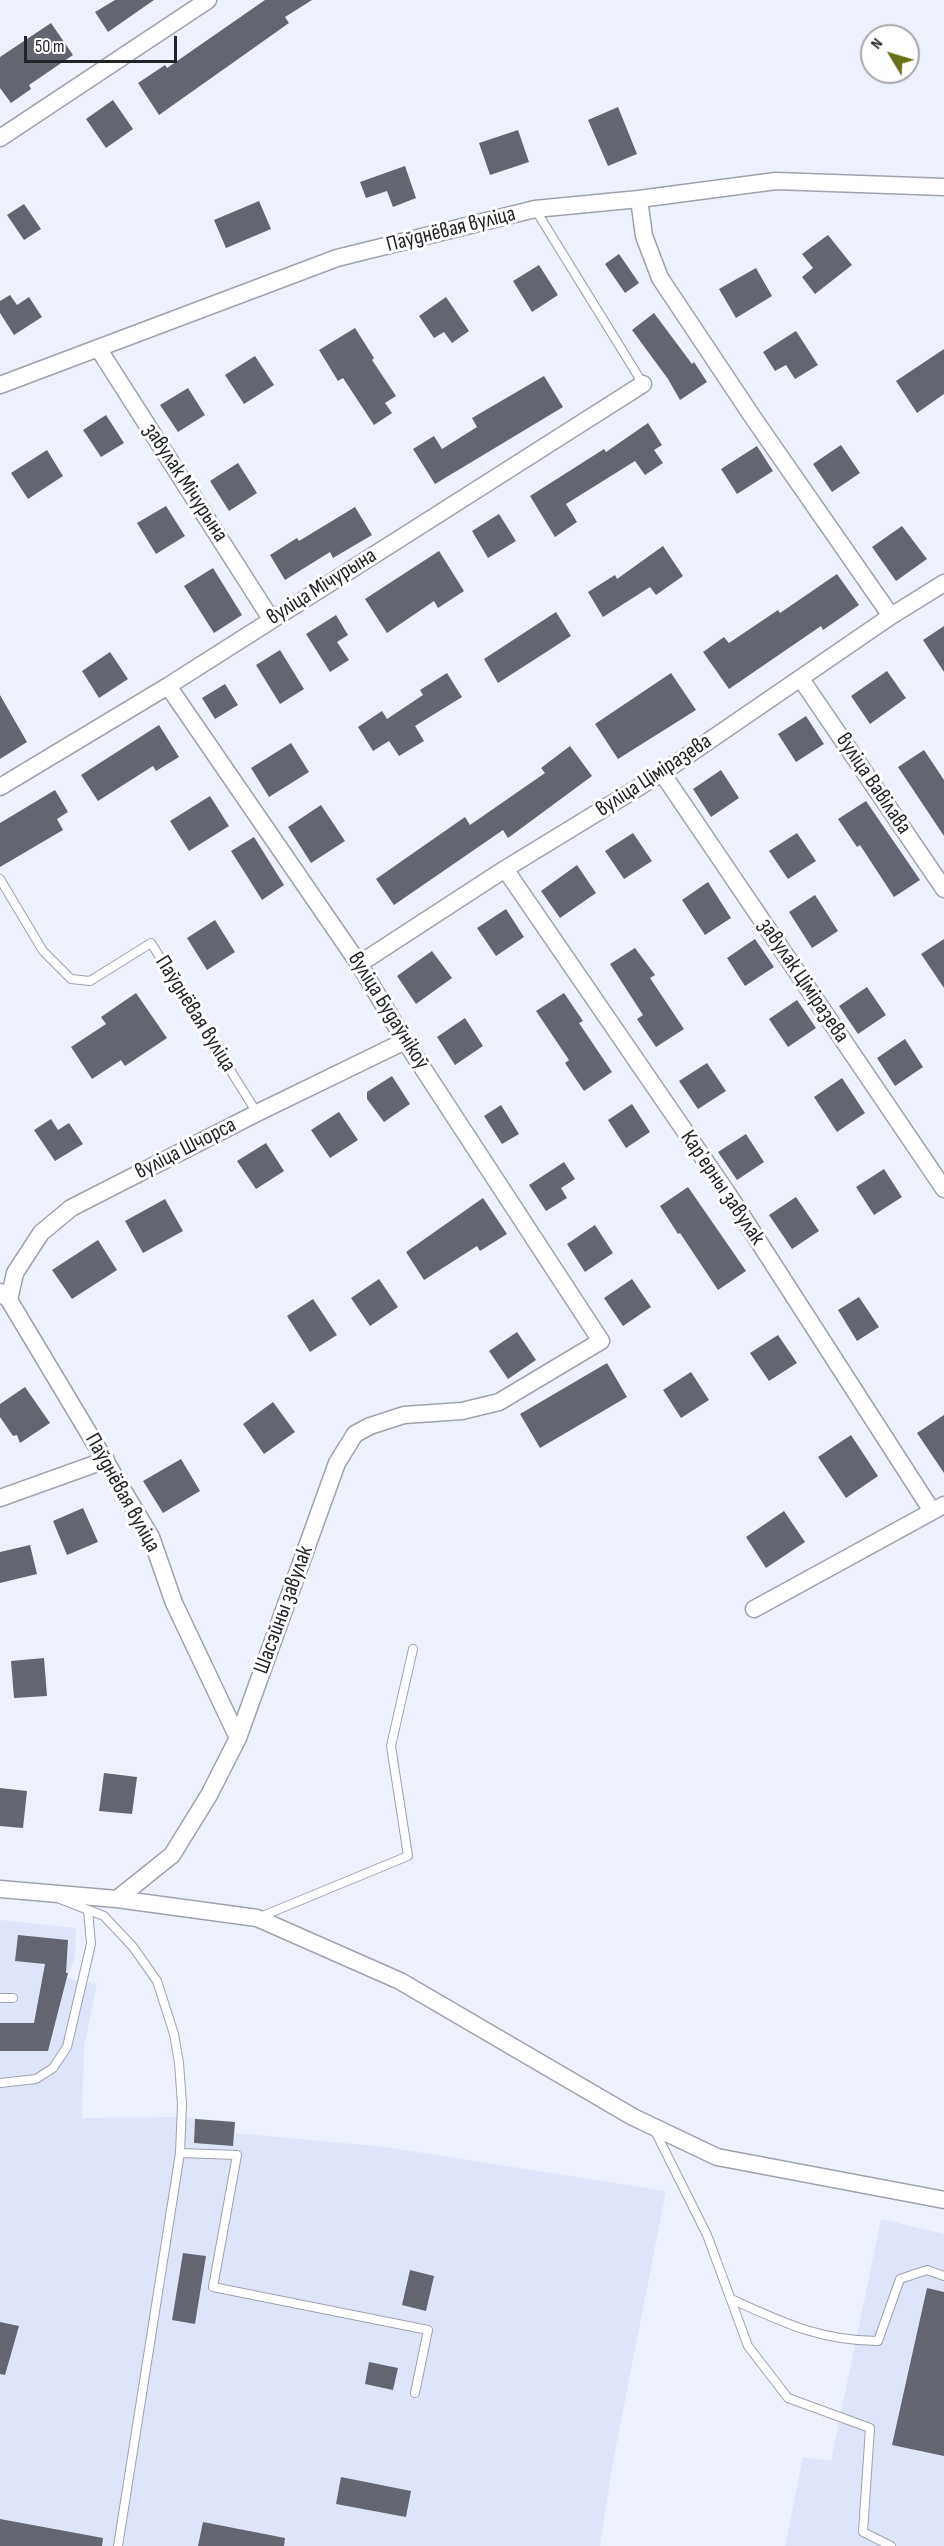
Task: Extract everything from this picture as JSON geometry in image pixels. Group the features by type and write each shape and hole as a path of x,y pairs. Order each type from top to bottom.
{"street":[{"path":"0,138 208,0"},
{"name":"Паўднёвая вуліца","path":"0,385 337,258 535,209 639,199 776,181 944,188"},
{"path":"639,199 644,236 660,278 753,419 891,616"},
{"name":"завулак Мічурына","path":"98,348 272,619"},
{"name":"вуліца Мічурына","path":"0,787 168,686 643,384"},
{"name":"вуліца Ціміразева","path":"359,964 505,869 662,773 891,616 944,583"},
{"name":"вуліца Вавілава","path":"801,679 944,889"},
{"name":"вуліца Будаўнікоў","path":"168,686 359,964 405,1041 601,1341"},
{"name":"завулак Ціміразева","path":"662,773 944,1189"},
{"name":"Карʼерны завулак","path":"505,869 728,1194 938,1508"},
{"name":"вуліца Шчорса","path":"5,1296 15,1273 41,1233 71,1208 405,1041"},
{"name":"Паўднёвая вуліца","path":"5,1296 151,1537 174,1603 238,1738"},
{"name":"Шасэйны завулак","path":"117,1899 172,1855 209,1795 238,1738 337,1463 356,1434 370,1426 404,1415 462,1412 499,1402 601,1341"},
{"path":"0,1498 106,1460"},
{"path":"754,1608 938,1508"},
{"path":"0,1889 117,1899 257,1918 400,1981 653,2126 717,2157 944,2200"}],"lane":[{"path":"535,209 643,384"},
{"name":"Паўднёвая вуліца","path":"0,879 43,951 71,979 90,981 151,943 257,1113"},
{"path":"257,1918 408,1856 391,1746 413,1649"},
{"path":"43,1893 104,1916 133,1947 157,1981 174,2034 180,2063 182,2104 180,2153 118,2546"},
{"path":"0,2083 36,2079 53,2068 67,2047 91,1944 88,1910"},
{"path":"0,1998 13,1998"},
{"path":"653,2126 707,2235 748,2346 788,2398 870,2428 863,2532 891,2546"},
{"path":"180,2153 237,2155 213,2287 428,2330 415,2393"},
{"path":"731,2299 797,2329 855,2341 878,2341 900,2279 927,2270 944,2276"}],"shaded area":[{"path":"0,1920 76,1928 75,1957 67,1978 97,1984 84,2047 82,2118 186,2117 235,2122 235,2133 385,2147 666,2191 613,2462 600,2546 0,2546"},
{"path":"881,2219 944,2234 944,2546 785,2546 803,2457 831,2461"}],"building":[{"path":"115,0 154,0 108,32 95,12"},
{"path":"265,0 312,0 285,17 289,23 159,115 138,83 165,65 167,68"},
{"path":"51,23 73,55 29,85 31,89 11,103 0,88 0,57"},
{"path":"113,100 133,129 106,148 86,119"},
{"path":"618,107 637,154 608,166 588,120"},
{"path":"518,130 529,162 490,175 479,143"},
{"path":"405,166 416,198 393,207 387,191 366,198 360,182"},
{"path":"259,201 271,229 226,248 214,220"},
{"path":"24,204 41,229 24,240 7,215"},
{"path":"828,235 852,265 815,294 802,277 813,268 802,254"},
{"path":"619,254 639,283 625,293 605,264"},
{"path":"539,265 558,295 532,312 513,281"},
{"path":"756,268 772,296 736,318 719,289"},
{"path":"10,295 17,305 29,297 42,317 14,335 0,313 0,301"},
{"path":"446,297 469,331 452,343 444,332 434,338 419,316"},
{"path":"654,313 692,364 694,362 707,382 680,400 668,379 632,330"},
{"path":"355,328 374,358 372,360 396,396 385,403 392,413 374,425 343,378 338,381 319,350"},
{"path":"796,331 818,365 795,379 786,365 775,371 763,352"},
{"path":"944,349 944,394 917,413 896,381"},
{"path":"255,356 274,385 244,404 225,375"},
{"path":"544,376 563,407 435,484 413,449 434,436 442,449 477,427 472,418"},
{"path":"188,388 205,415 178,432 160,405"},
{"path":"106,415 124,443 101,457 83,430"},
{"path":"648,423 662,445 654,450 663,463 645,475 635,461 566,504 577,522 555,537 530,496 604,449 606,452"},
{"path":"841,445 860,473 832,492 813,464"},
{"path":"757,446 773,471 737,494 721,469"},
{"path":"47,450 63,476 28,499 11,473"},
{"path":"238,463 257,493 229,511 210,481"},
{"path":"166,506 185,536 156,554 137,523"},
{"path":"355,507 372,535 333,558 330,552 285,580 270,555 297,538 299,541"},
{"path":"499,514 516,541 488,558 472,531"},
{"path":"902,526 927,559 896,581 872,547"},
{"path":"663,546 683,576 656,595 650,587 603,617 588,592 615,575 617,579"},
{"path":"439,551 464,591 438,608 434,601 387,633 365,599"},
{"path":"213,568 242,615 214,633 184,586"},
{"path":"837,574 859,605 823,630 821,626 729,689 703,652 724,637 729,643 778,610 780,613"},
{"path":"556,612 571,636 498,683 484,659"},
{"path":"336,615 348,635 337,642 349,660 330,672 306,634"},
{"path":"944,626 944,672 923,640"},
{"path":"280,650 304,689 280,704 256,665"},
{"path":"110,652 128,679 99,698 82,671"},
{"path":"887,671 906,698 870,724 851,696"},
{"path":"447,673 462,697 415,726 424,741 399,756 389,741 373,751 358,727 382,711 387,719 423,695 420,690"},
{"path":"671,673 696,710 618,759 595,724"},
{"path":"225,684 238,705 215,719 202,698"},
{"path":"0,695 27,742 0,759"},
{"path":"806,716 824,744 796,762 778,734"},
{"path":"159,725 179,757 156,771 153,766 98,801 81,775"},
{"path":"291,743 309,772 269,797 251,768"},
{"path":"570,746 592,776 508,838 503,830 394,905 376,879 465,817 470,825 545,773 541,768"},
{"path":"924,750 944,780 944,836 898,767"},
{"path":"721,770 739,798 711,817 693,789"},
{"path":"55,790 68,812 57,819 63,830 0,867 0,823"},
{"path":"210,796 229,826 189,851 170,821"},
{"path":"866,801 920,880 894,897 860,845 857,847 838,819"},
{"path":"321,805 345,841 311,863 288,827"},
{"path":"633,833 652,861 624,879 605,851"},
{"path":"797,833 816,861 788,879 769,851"},
{"path":"254,837 284,885 262,900 231,851"},
{"path":"577,865 596,893 560,918 541,891"},
{"path":"708,882 731,918 705,935 682,900"},
{"path":"815,895 838,931 812,948 789,912"},
{"path":"506,909 524,937 496,956 477,928"},
{"path":"215,920 235,952 207,970 187,938"},
{"path":"755,939 774,967 745,986 727,958"},
{"path":"944,939 944,988 921,954"},
{"path":"635,948 655,975 650,978 684,1029 656,1047 637,1019 643,1015 610,964"},
{"path":"432,951 452,978 416,1004 397,976"},
{"path":"867,987 886,1015 858,1034 839,1006"},
{"path":"136,993 167,1038 125,1066 121,1060 92,1079 71,1047 106,1024 101,1017"},
{"path":"564,993 583,1021 579,1023 612,1072 584,1091 565,1063 569,1060 536,1011"},
{"path":"797,1000 816,1028 788,1047 769,1019"},
{"path":"465,1018 483,1046 455,1065 437,1037"},
{"path":"905,1039 923,1067 895,1086 877,1058"},
{"path":"707,1063 726,1091 698,1109 679,1081"},
{"path":"392,1076 410,1104 384,1122 367,1099 367,1092"},
{"path":"842,1078 865,1113 837,1132 814,1097"},
{"path":"632,1104 650,1132 626,1148 608,1120"},
{"path":"501,1105 519,1134 502,1144 484,1116"},
{"path":"339,1112 358,1140 330,1158 311,1130"},
{"path":"51,1119 58,1130 69,1123 83,1144 55,1161 34,1130"},
{"path":"746,1134 764,1162 737,1180 718,1152"},
{"path":"266,1143 284,1171 256,1189 237,1161"},
{"path":"564,1162 575,1179 561,1188 567,1198 546,1211 529,1185"},
{"path":"884,1169 902,1197 874,1215 856,1187"},
{"path":"688,1187 746,1271 718,1290 660,1206"},
{"path":"796,1197 819,1231 792,1249 769,1215"},
{"path":"483,1198 507,1234 480,1251 477,1246 424,1280 406,1252"},
{"path":"165,1199 183,1231 143,1253 125,1221"},
{"path":"595,1225 613,1253 585,1272 567,1244"},
{"path":"98,1240 117,1270 72,1299 52,1270"},
{"path":"379,1279 398,1307 370,1326 351,1298"},
{"path":"632,1279 651,1307 623,1326 604,1298"},
{"path":"859,1297 879,1327 857,1341 838,1310"},
{"path":"313,1299 337,1335 310,1352 287,1316"},
{"path":"517,1332 536,1360 508,1379 489,1351"},
{"path":"778,1335 797,1363 769,1381 750,1353"},
{"path":"607,1363 627,1397 540,1448 520,1414"},
{"path":"691,1372 709,1400 681,1418 663,1390"},
{"path":"25,1387 50,1423 20,1443 17,1435 13,1436 0,1417 0,1404"},
{"path":"273,1402 295,1432 264,1454 243,1424"},
{"path":"944,1415 944,1473 917,1433"},
{"path":"851,1435 878,1476 846,1498 818,1457"},
{"path":"181,1459 200,1491 163,1513 143,1481"},
{"path":"83,1508 98,1542 67,1555 53,1521"},
{"path":"784,1511 805,1542 766,1568 746,1537"},
{"path":"30,1545 37,1574 0,1583 0,1552"},
{"path":"44,1658 47,1696 14,1698 11,1661"},
{"path":"104,1773 137,1777 132,1814 99,1811"},
{"path":"0,1788 27,1791 23,1828 0,1826"},
{"path":"18,1935 68,1940 66,1973 68,1973 48,2051 0,2051 0,2023 34,2023 45,1964 15,1961"},
{"path":"195,2119 235,2122 233,2146 194,2143"},
{"path":"183,2253 206,2256 195,2324 172,2320"},
{"path":"410,2270 434,2276 426,2311 402,2305"},
{"path":"927,2288 944,2292 944,2456 892,2445"},
{"path":"0,2322 19,2326 5,2375 0,2374"},
{"path":"369,2362 398,2368 393,2390 365,2384"},
{"path":"341,2477 411,2491 406,2517 336,2504"},
{"path":"0,2519 103,2538 102,2546 0,2546"},
{"path":"203,2522 285,2538 284,2546 198,2546"}]}
